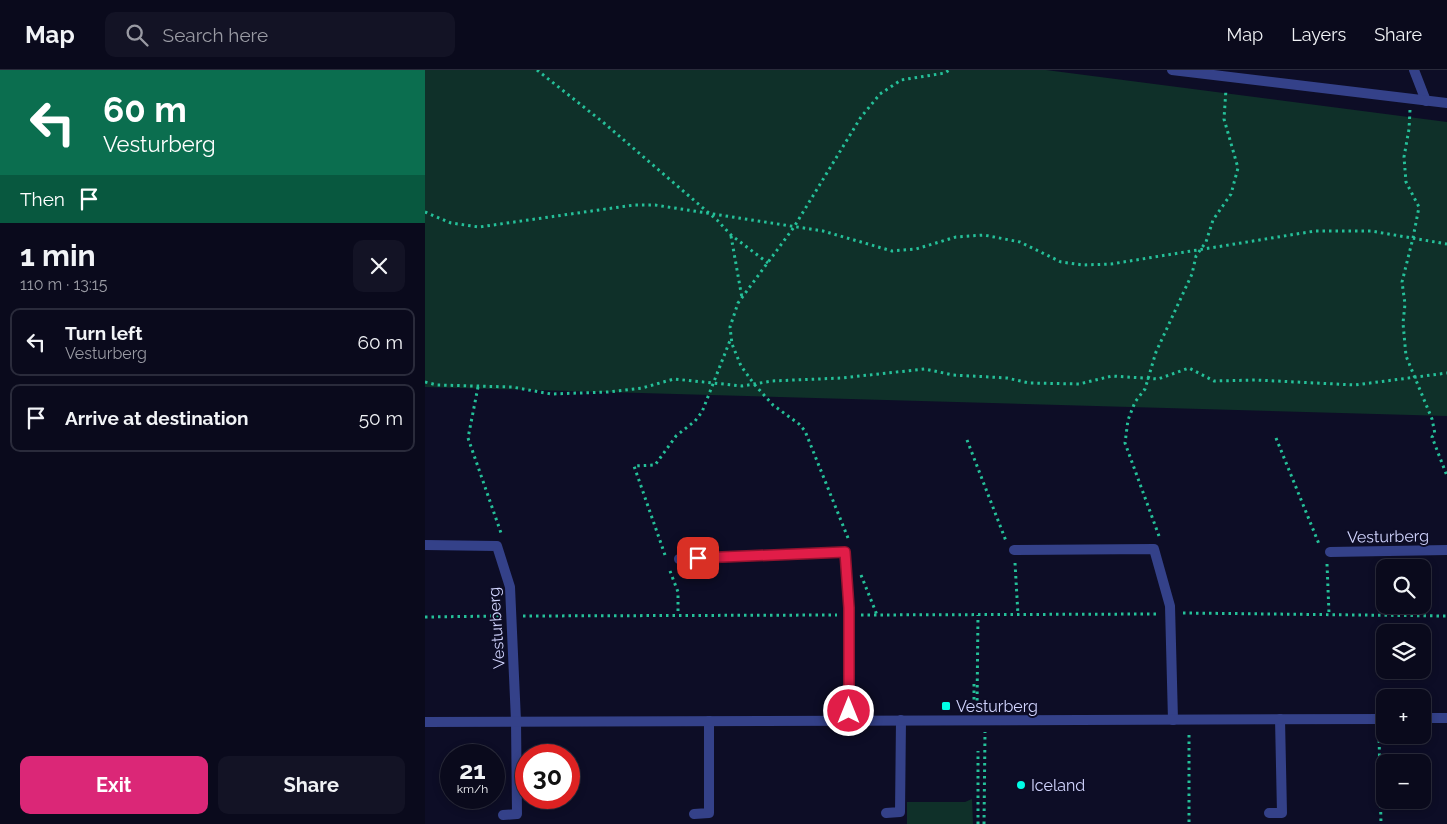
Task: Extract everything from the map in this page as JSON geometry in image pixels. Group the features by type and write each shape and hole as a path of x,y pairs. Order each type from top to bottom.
{"street":[{"path":"1172,70 1447,103"},
{"path":"1414,70 1426,101"},
{"name":"Vesturberg","path":"425,546 497,546 510,587 516,721 517,814 503,815"},
{"path":"1012,553 1154,549 1170,606 1173,720"},
{"name":"Vesturberg","path":"1326,554 1447,550"},
{"path":"679,559 845,552 849,608 849,720"},
{"path":"1431,718 1447,718"},
{"path":"1269,813 1282,813 1280,719"},
{"path":"425,722 1376,719"},
{"path":"886,813 900,812 901,720"},
{"path":"694,814 709,813 709,721"}],"path":[{"path":"537,70 709,213 731,235 768,263"},
{"path":"848,539 805,431 773,405 741,366 731,338 730,327 738,303 794,227 861,117 880,94 901,80 945,73 949,70"},
{"path":"1161,542 1125,443 1128,420 1135,402 1145,390 1156,352 1192,274 1196,256 1201,249 1213,220 1231,194 1238,168 1224,119 1226,88"},
{"path":"1409,110 1409,129 1403,157 1407,182 1419,207 1402,282 1406,356 1432,419 1435,434 1432,437 1447,476"},
{"path":"425,212 451,223 479,226 634,205 709,213 823,232 892,251 916,249 955,237 996,236 1020,242 1061,262 1083,265 1111,264 1315,231 1353,229 1447,244"},
{"path":"731,235 742,298"},
{"path":"667,559 634,466 655,465 676,436 695,421 702,412 731,338"},
{"path":"425,382 478,387 512,387 551,394 607,392 642,388 674,379 713,383 754,384 771,381 841,378 925,370 953,375 1007,378 1029,383 1079,384 1111,376 1157,379 1189,368 1214,382 1256,380 1355,385 1447,373"},
{"path":"478,387 468,438 503,538"},
{"path":"1276,438 1326,554 1329,613"},
{"path":"967,440 1017,568 1019,615"},
{"path":"669,568 678,592 678,615"},
{"path":"861,573 877,615"},
{"path":"1177,613 1329,613 1447,616"},
{"path":"857,615 1160,614"},
{"path":"520,616 840,615"},
{"path":"976,707 978,615"},
{"path":"425,617 503,616"},
{"path":"1189,735 1189,824"},
{"path":"984,824 985,736"},
{"path":"1379,744 1381,824"},
{"path":"978,751 978,824"}],"green space":[{"path":"425,70 1046,70 1447,122 1447,416 425,387"},
{"path":"972,799 973,824 907,824 907,802 965,802"}],"place":[{"name":"Vesturberg","path":"946,706"},
{"name":"Iceland","path":"1021,785"}],"route":[{"path":"698,558 845,552 849,608 849,711"}]}
